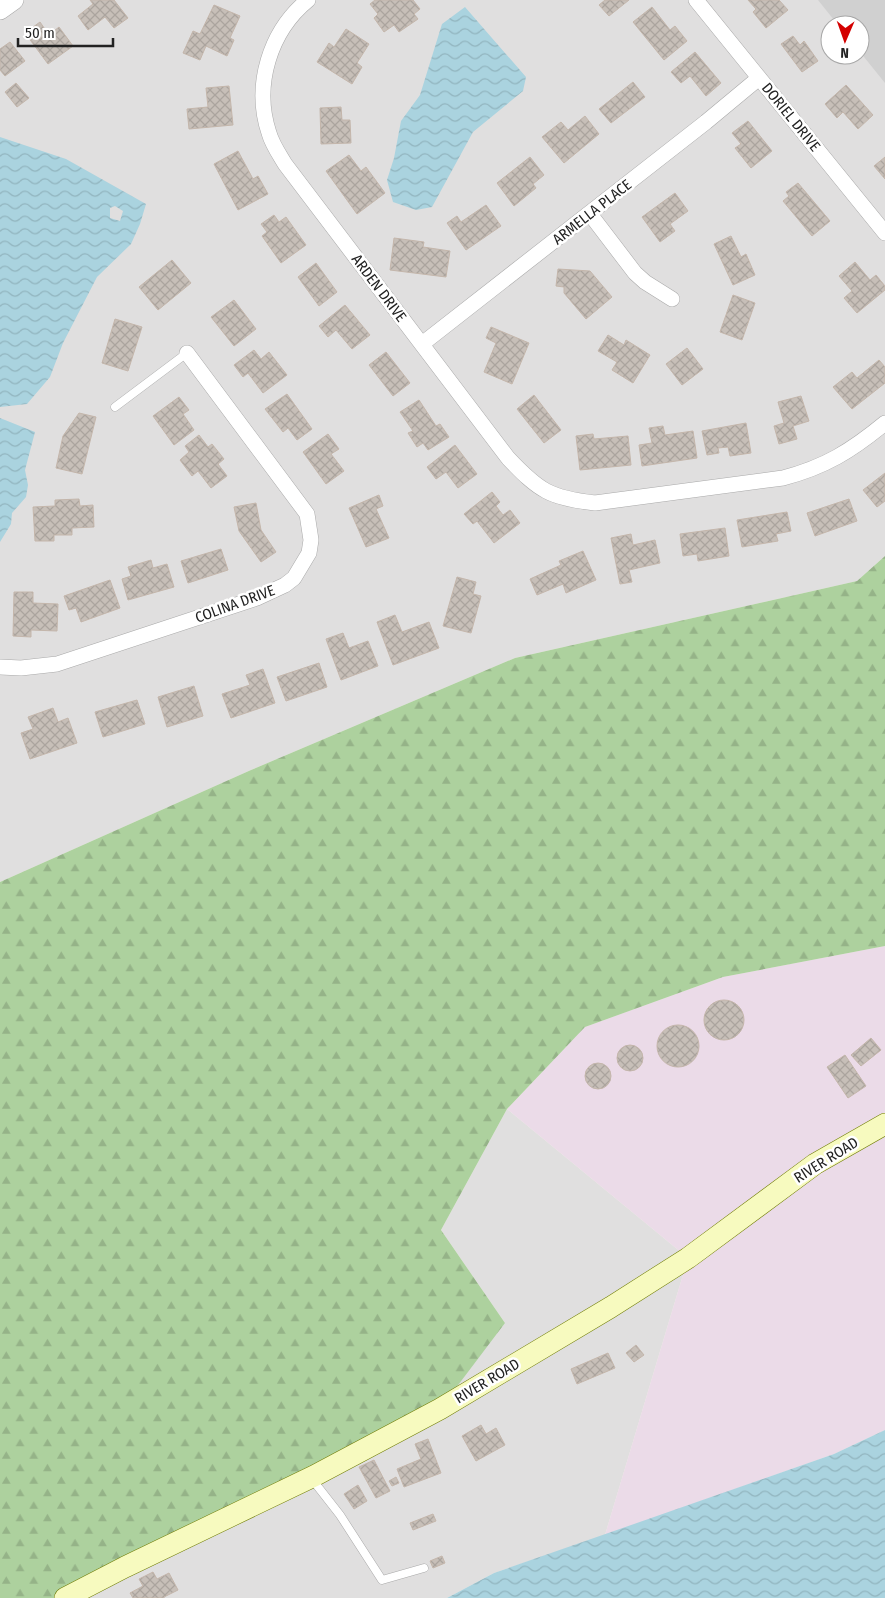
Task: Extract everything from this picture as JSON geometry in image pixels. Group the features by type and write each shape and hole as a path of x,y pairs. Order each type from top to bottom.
{"main road":[{"name":"RIVER ROAD","path":"65,1598 314,1476 440,1409 611,1307 688,1258 815,1164 885,1124"}],"street":[{"path":"0,10 14,0"},
{"name":"ARDEN DRIVE","path":"308,0 289,19 280,32 266,66 263,106 268,132 275,148 285,164 508,458 537,487 552,495 568,500 595,503 783,478 806,472 843,454 885,423"},
{"name":"DORIEL DRIVE","path":"696,0 885,233"},
{"name":"ARMELLA PLACE","path":"422,344 590,214 759,78"},
{"path":"590,214 635,273 645,282 672,299"},
{"name":"COLINA DRIVE","path":"0,667 21,668 57,664 257,598 285,585 294,578 308,553 311,540 307,514 186,353"}],"lane":[{"name":"COLINA DRIVE","path":"115,407 186,353"},
{"path":"314,1476 315,1483 340,1514 382,1580 424,1568"}],"shaded area":[{"path":"0,0 885,0 885,556 857,581 515,658 251,770 0,882"},
{"path":"818,0 885,0 885,83 870,64 870,15 830,15"},
{"path":"885,946 885,1430 834,1454 605,1535 688,1258 507,1109 585,1027 723,977"},
{"path":"507,1109 688,1258 605,1535 494,1573 447,1598 81,1598 505,1323 441,1230"}],"green space":[{"path":"885,556 885,946 723,977 585,1027 507,1109 441,1230 505,1323 440,1409 81,1598 0,1598 0,882 251,770 515,658 857,581"}],"water":[{"path":"465,7 526,77 523,91 473,132 432,207 416,210 393,202 387,180 394,158 401,121 420,95 442,24"},
{"path":"0,137 66,159 146,204 131,244 97,277 63,343 50,377 27,404 0,407","holes":["115,206 123,211 120,221 110,218 110,208"]},
{"path":"0,418 35,432 25,470 28,485 26,497 12,513 11,524 0,542"},
{"path":"885,1430 885,1598 447,1598 494,1573 834,1454"}],"building":[{"path":"90,0 114,0 128,18 114,28 105,17 88,30 78,16 93,4"},
{"path":"375,0 413,0 420,9 414,14 418,19 399,32 394,25 384,32 374,18 378,14 370,4"},
{"path":"605,0 629,0 609,16 599,5"},
{"path":"748,0 779,0 788,10 766,28 753,12 756,9"},
{"path":"214,5 240,16 230,38 234,40 227,56 206,46 200,60 183,53 193,31 200,34"},
{"path":"652,7 670,30 675,26 687,41 664,60 633,22"},
{"path":"40,22 49,35 59,27 73,46 48,64 25,33"},
{"path":"346,29 369,44 357,63 362,67 352,84 317,62 329,43 334,47"},
{"path":"793,36 800,45 804,41 818,61 802,72 781,44"},
{"path":"10,42 25,61 5,76 0,70 0,49"},
{"path":"695,52 721,83 706,96 690,76 681,83 671,72"},
{"path":"633,82 645,97 611,123 599,109"},
{"path":"16,83 29,98 17,107 5,92"},
{"path":"846,85 873,115 858,129 843,112 837,118 825,104"},
{"path":"229,86 233,125 189,129 187,109 208,107 206,88"},
{"path":"341,107 342,120 350,120 351,143 321,144 320,108"},
{"path":"585,116 599,134 564,163 542,137 561,122 568,130"},
{"path":"748,121 772,151 751,168 735,148 741,144 732,133"},
{"path":"238,151 253,179 258,176 268,194 238,210 214,164"},
{"path":"349,155 361,171 366,167 385,193 357,214 326,171"},
{"path":"530,157 544,175 533,184 536,188 514,206 497,183"},
{"path":"885,157 885,179 874,166"},
{"path":"798,183 830,221 812,236 783,201 789,196 786,192"},
{"path":"675,193 688,211 670,224 675,231 660,242 642,217"},
{"path":"486,205 501,226 466,250 447,223 457,216 461,222"},
{"path":"274,215 279,222 286,217 306,245 281,263 262,236 267,232 261,224"},
{"path":"731,236 741,257 746,254 755,275 733,285 714,244"},
{"path":"394,238 424,242 423,247 450,251 446,277 390,270"},
{"path":"172,260 191,283 158,310 139,287"},
{"path":"855,262 870,280 876,275 885,286 885,290 857,313 844,298 852,291 839,276"},
{"path":"316,263 337,292 319,306 298,277"},
{"path":"558,269 590,271 612,297 586,319 564,293 564,287 556,286"},
{"path":"733,295 755,303 742,340 720,332"},
{"path":"234,300 256,329 234,346 211,317"},
{"path":"345,305 370,335 352,349 336,330 328,337 319,326"},
{"path":"115,319 142,327 128,371 102,363"},
{"path":"491,327 529,343 512,384 484,372 496,343 486,338"},
{"path":"608,335 624,345 626,340 650,355 633,383 612,370 617,362 598,351"},
{"path":"687,348 703,369 682,385 666,364"},
{"path":"254,350 261,359 269,352 287,375 263,393 248,373 243,377 234,365"},
{"path":"386,352 410,383 393,396 369,365"},
{"path":"879,360 885,367 885,383 852,409 833,387 852,372 857,378"},
{"path":"287,394 312,429 297,440 288,428 283,432 265,409"},
{"path":"534,395 561,430 544,443 517,409"},
{"path":"801,396 809,421 793,426 797,439 779,444 774,426 784,423 778,402"},
{"path":"179,397 189,410 183,414 194,430 174,445 153,416"},
{"path":"419,400 436,426 440,424 449,437 428,450 423,443 417,447 408,433 413,431 400,412"},
{"path":"79,413 96,417 82,474 56,468 63,436"},
{"path":"746,423 751,453 730,456 728,447 718,448 719,453 707,455 702,431"},
{"path":"663,426 665,435 693,431 697,458 642,466 639,445 652,443 649,428"},
{"path":"328,434 339,449 331,454 344,471 326,484 303,452"},
{"path":"593,434 594,439 628,436 631,465 580,470 576,436"},
{"path":"199,435 208,447 212,444 224,459 218,464 227,476 211,488 198,471 192,476 180,460 189,452 185,446"},
{"path":"455,445 477,474 458,488 446,472 436,479 427,467"},
{"path":"885,473 885,501 877,507 863,490"},
{"path":"492,492 500,502 496,506 503,515 510,510 520,523 494,543 477,521 473,524 464,514"},
{"path":"379,495 383,506 376,509 389,538 366,547 349,508"},
{"path":"79,499 80,506 93,505 94,527 72,528 72,535 54,535 54,541 35,541 33,507 55,506 55,500"},
{"path":"849,499 857,521 815,536 807,513"},
{"path":"256,503 261,530 276,552 261,562 239,531 234,507"},
{"path":"787,512 791,531 776,534 778,541 742,547 737,520"},
{"path":"725,528 729,556 698,561 697,554 683,556 680,534"},
{"path":"631,534 633,545 655,540 660,563 629,570 632,582 620,584 611,538"},
{"path":"221,549 228,570 188,583 181,561"},
{"path":"583,551 596,580 566,593 563,584 537,595 530,579 561,565 559,561"},
{"path":"151,560 153,568 167,564 174,587 128,600 122,579 131,576 128,567"},
{"path":"457,577 476,582 473,594 481,596 471,633 443,626"},
{"path":"110,580 120,608 81,622 76,608 69,610 64,596"},
{"path":"14,592 33,592 33,603 58,604 57,631 31,630 31,637 13,636"},
{"path":"395,615 402,632 429,622 439,648 393,665 377,622"},
{"path":"343,633 349,648 368,641 378,666 341,680 326,639"},
{"path":"319,663 327,687 286,701 277,677"},
{"path":"263,669 275,703 231,718 222,694 250,685 246,675"},
{"path":"194,686 203,716 167,727 158,697"},
{"path":"137,700 145,724 103,737 95,712"},
{"path":"53,708 58,722 68,718 77,743 30,759 21,733 33,729 28,717"},
{"path":"728,1000 735,1003 741,1009 744,1020 743,1028 735,1037 728,1040 720,1040 713,1037 705,1028 704,1016 707,1009 716,1001"},
{"path":"678,1025 693,1031 699,1046 693,1061 678,1067 663,1061 657,1046 663,1031"},
{"path":"871,1038 881,1050 861,1066 851,1055"},
{"path":"630,1045 639,1049 643,1058 639,1067 630,1071 621,1067 617,1058 621,1049"},
{"path":"845,1055 866,1086 848,1098 827,1067"},
{"path":"598,1063 607,1067 611,1076 607,1085 598,1089 589,1085 585,1076 589,1067"},
{"path":"636,1345 644,1355 634,1362 626,1353"},
{"path":"608,1353 615,1368 577,1384 571,1369"},
{"path":"481,1425 486,1434 496,1428 505,1445 476,1461 462,1436"},
{"path":"428,1439 441,1473 404,1487 397,1469 421,1459 415,1444"},
{"path":"374,1460 390,1491 376,1498 359,1467"},
{"path":"396,1477 399,1483 392,1486 389,1481"},
{"path":"358,1485 367,1501 354,1509 344,1494"},
{"path":"433,1514 436,1521 413,1530 410,1523"},
{"path":"442,1556 445,1563 433,1568 430,1561"},
{"path":"153,1572 157,1579 169,1573 178,1590 164,1598 133,1598 130,1593 143,1586 139,1579"}]}
